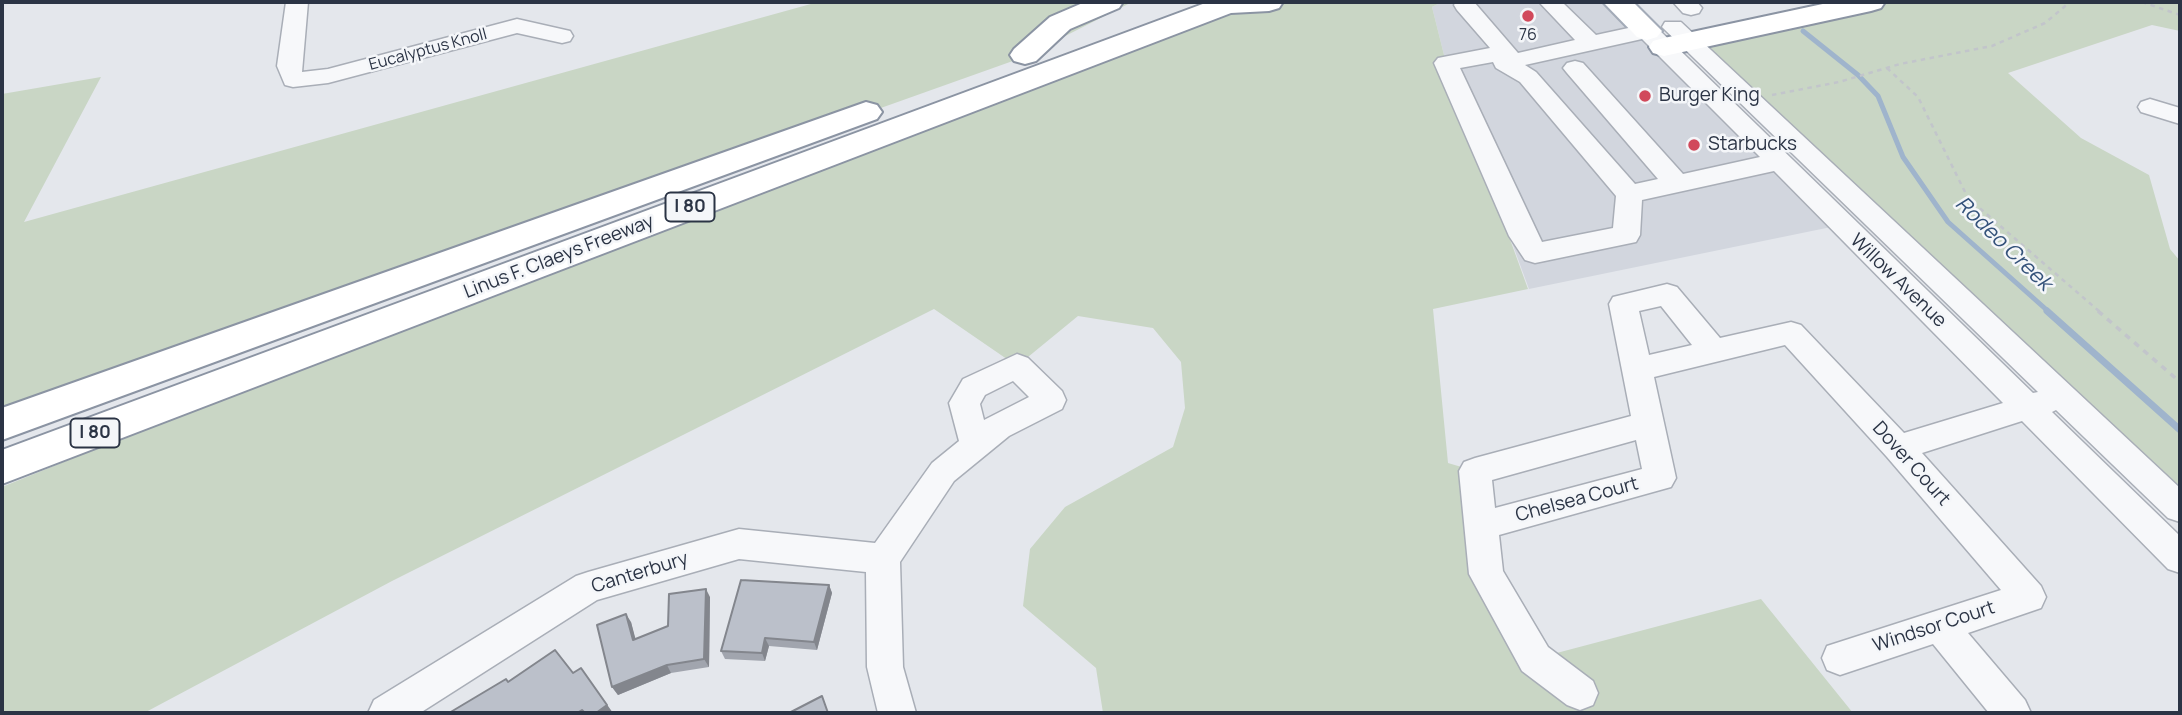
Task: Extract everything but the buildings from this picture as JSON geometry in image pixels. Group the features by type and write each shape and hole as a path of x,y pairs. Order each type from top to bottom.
{"main road":[{"path":"1025,55 1060,23 1109,2"},
{"name":"Linus F. Claeys Freeway","path":"2,424 1025,55 1181,9 1269,2"},
{"name":"Willow Avenue","path":"1617,2 1675,26"},
{"name":"Willow Avenue","path":"1646,2 1675,26"},
{"path":"1675,26 1810,2"},
{"path":"1675,26 1871,2"},
{"name":"Linus F. Claeys Freeway","path":"2,467 188,398 1181,9"},
{"path":"2,487 108,444 188,398"},
{"path":"2,418 56,404"}],"street":[{"name":"Eucalyptus Knoll","path":"297,2 289,66 293,79 328,76 517,26 562,36"},
{"path":"1550,2 1593,45"},
{"path":"1465,5 1505,57 1528,77 1629,194 1626,235 1535,253 1523,236 1446,63 1505,57 1593,45 1675,26"},
{"path":"1528,77 1575,68 1675,26"},
{"name":"Willow Avenue","path":"1675,26 2180,508"},
{"name":"Willow Avenue","path":"1675,26 1778,162 2180,558"},
{"path":"1575,68 1677,184"},
{"path":"2150,107 2180,116"},
{"path":"1629,194 1778,162"},
{"name":"Chelsea Court","path":"1480,526 1660,478 1623,304 1667,294 1713,350"},
{"name":"Dover Court","path":"1713,350 1791,332 2029,597"},
{"path":"1637,369 1713,350"},
{"path":"1898,448 2062,396"},
{"path":"1580,693 1535,659 1486,574 1475,471 1647,424"},
{"path":"897,713 885,667 883,559 943,472 976,445"},
{"name":"Canterbury","path":"387,713 588,587 739,544 883,559"},
{"name":"Windsor Court","path":"1840,657 2029,597"},
{"path":"1939,625 2012,713"}],"path":[{"path":"1749,99 1839,82 1887,68 1992,46 2045,23 2070,2"},
{"path":"2142,2 2180,15"},
{"path":"1887,68 1918,97 1968,198 2180,382"}],"shaded area":[{"path":"1442,2 1617,2 1841,225 1529,289 1446,63 1432,7"}],"green space":[{"path":"818,2 1132,2 1024,57 2,421 2,94 101,77 24,222"},
{"path":"1269,2 1442,2 1432,7 1446,63 1528,289 1433,309 1448,463 1475,471 1480,526 1534,659 1761,599 1853,713 1103,713 1096,668 1023,606 1030,549 1065,507 1173,447 1185,408 1181,362 1153,328 1078,316 1017,366 934,309 392,581 144,713 2,713 2,487 108,444 188,398 1224,5"},
{"path":"1871,2 2180,2 2180,31 2152,25 2008,73 2081,138 2149,175 2170,249 2180,261 2180,508 1690,41"}],"waterway":[{"name":"Rodeo Creek","path":"1803,31 1858,75 1878,96 1903,157 1948,222 2049,312"},
{"name":"Rodeo Creek","path":"2047,311 2180,430"}],"place":[{"name":"76","path":"1528,16"},
{"name":"Burger King","path":"1645,96"},
{"name":"Starbucks","path":"1694,145"}]}
